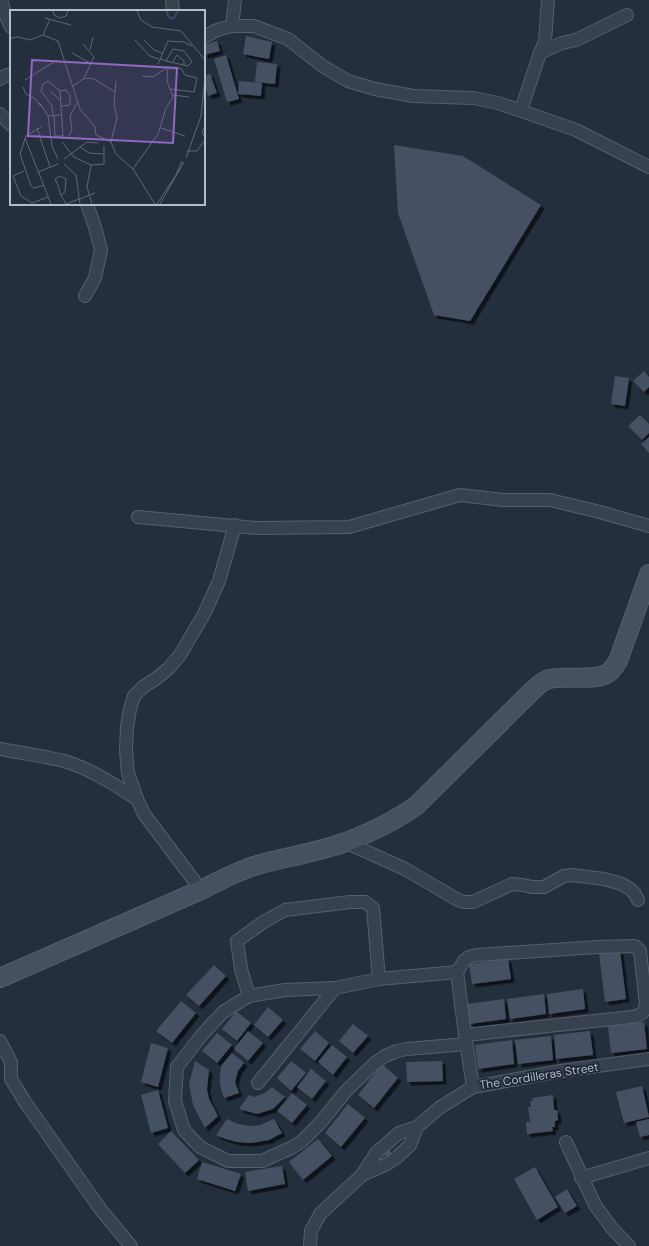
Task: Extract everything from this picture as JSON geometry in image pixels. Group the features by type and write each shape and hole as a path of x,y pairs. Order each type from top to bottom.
{"street":[{"path":"2,0 10,25"},
{"path":"172,0 173,10"},
{"path":"232,26 234,0"},
{"path":"521,110 545,42 548,0"},
{"path":"540,53 562,43 576,40 627,14"},
{"path":"205,36 217,30 232,26 254,26 288,39 324,67 348,81 376,89 413,96 473,98 498,103 576,130 649,167"},
{"path":"0,79 10,74"},
{"path":"0,114 10,123"},
{"path":"85,296 94,278 101,250 87,205"},
{"path":"138,517 257,528 349,527 460,495 503,500 550,500 649,526"},
{"path":"201,890 144,814 137,799 128,772 126,750 127,727 134,696 142,687 157,678 169,668 180,655 192,635 219,581 235,525"},
{"path":"0,978 201,890 231,875 257,866 345,842 376,830 401,817 417,805 542,682 548,679 558,678 596,677 607,674 613,670 618,661 649,574"},
{"path":"0,750 65,761 93,773 137,799"},
{"path":"345,842 405,869 464,902 473,902 512,884 532,888 544,887 564,876 572,874 604,879 622,884 630,889 638,900"},
{"path":"249,996 240,970 237,941 262,923 285,910 350,902 366,902 373,908 379,979"},
{"path":"457,972 379,979 335,988 286,990 249,996 223,1012 201,1036 177,1067 175,1101 184,1130 200,1147 228,1161 262,1161 293,1147 302,1140 321,1122 346,1091 375,1063 385,1056 397,1051 465,1040 641,1015 646,1009 646,1004 641,954 638,948 635,946 598,947 477,955 469,957 464,961 457,972 465,1040 473,1087"},
{"path":"258,1083 335,988"},
{"path":"0,1041 11,1062 5,1077 25,1102 101,1210 131,1246"},
{"name":"The Cordilleras Street","path":"362,1175 387,1164 396,1158 410,1145 417,1128 439,1108 473,1087 561,1071 649,1059"},
{"name":"The Cordilleras Street","path":"310,1246 311,1231 320,1214 362,1175 376,1153 399,1133 417,1128"},
{"path":"566,1142 595,1205 611,1227 629,1246"},
{"path":"582,1178 649,1158"}],"building":[{"path":"246,36 272,42 269,59 243,54"},
{"path":"217,41 220,51 205,55 205,45"},
{"path":"226,55 239,99 227,102 214,59"},
{"path":"257,62 277,64 275,84 255,82"},
{"path":"210,74 217,93 208,96 205,86 205,76"},
{"path":"239,81 262,83 261,96 238,94"},
{"path":"394,145 463,156 541,205 470,321 434,315 398,213"},
{"path":"644,371 649,377 649,387 644,392 633,381"},
{"path":"615,376 629,378 625,406 611,404"},
{"path":"640,415 649,424 649,433 642,440 628,426"},
{"path":"649,437 649,453 641,444"},
{"path":"620,951 626,999 605,1002 599,953"},
{"path":"508,959 511,979 472,984 469,964"},
{"path":"214,965 226,976 199,1006 186,995"},
{"path":"583,989 585,1009 549,1014 547,994"},
{"path":"544,994 546,1014 510,1019 507,999"},
{"path":"504,999 506,1019 470,1024 467,1004"},
{"path":"181,1001 196,1013 172,1043 156,1031"},
{"path":"268,1007 283,1020 268,1037 254,1025"},
{"path":"236,1011 251,1023 237,1041 222,1029"},
{"path":"644,1022 647,1049 611,1053 608,1026"},
{"path":"353,1024 368,1036 353,1053 339,1041"},
{"path":"248,1031 263,1043 248,1061 234,1049"},
{"path":"315,1031 329,1043 315,1061 300,1049"},
{"path":"590,1031 593,1055 556,1059 554,1035"},
{"path":"217,1033 232,1045 217,1063 202,1051"},
{"path":"551,1036 553,1060 518,1064 515,1040"},
{"path":"512,1040 514,1064 478,1069 475,1045"},
{"path":"151,1043 168,1048 158,1087 141,1082"},
{"path":"332,1045 347,1057 333,1075 318,1062"},
{"path":"232,1053 244,1063 238,1071 235,1082 239,1093 224,1098 220,1085 221,1066"},
{"path":"195,1061 209,1070 207,1089 209,1099 218,1116 205,1128 193,1105 189,1084"},
{"path":"291,1061 306,1073 291,1091 277,1078"},
{"path":"442,1061 443,1081 407,1082 406,1062"},
{"path":"382,1064 398,1078 374,1108 358,1095"},
{"path":"311,1069 326,1081 312,1099 297,1087"},
{"path":"642,1086 649,1117 624,1123 616,1092"},
{"path":"272,1087 285,1097 273,1109 257,1114 239,1109 249,1095 254,1097 265,1093"},
{"path":"158,1090 168,1128 151,1133 141,1095"},
{"path":"292,1093 307,1105 292,1123 277,1111"},
{"path":"553,1095 554,1110 557,1110 558,1120 555,1121 555,1127 552,1127 553,1131 527,1134 526,1122 530,1122 528,1107 531,1107 530,1101 533,1101 532,1098"},
{"path":"348,1104 365,1118 341,1147 325,1133"},
{"path":"227,1119 238,1124 249,1126 260,1125 274,1119 282,1133 269,1140 251,1143 237,1142 216,1135"},
{"path":"649,1119 649,1135 640,1137 636,1122"},
{"path":"171,1131 199,1160 185,1173 158,1144"},
{"path":"318,1139 332,1156 303,1180 289,1162"},
{"path":"387,1147 392,1153 387,1158 382,1152"},
{"path":"202,1162 241,1174 235,1191 197,1179"},
{"path":"282,1166 285,1184 248,1191 245,1172"},
{"path":"535,1167 558,1207 537,1220 514,1179"},
{"path":"567,1189 577,1206 565,1213 555,1197"}]}
